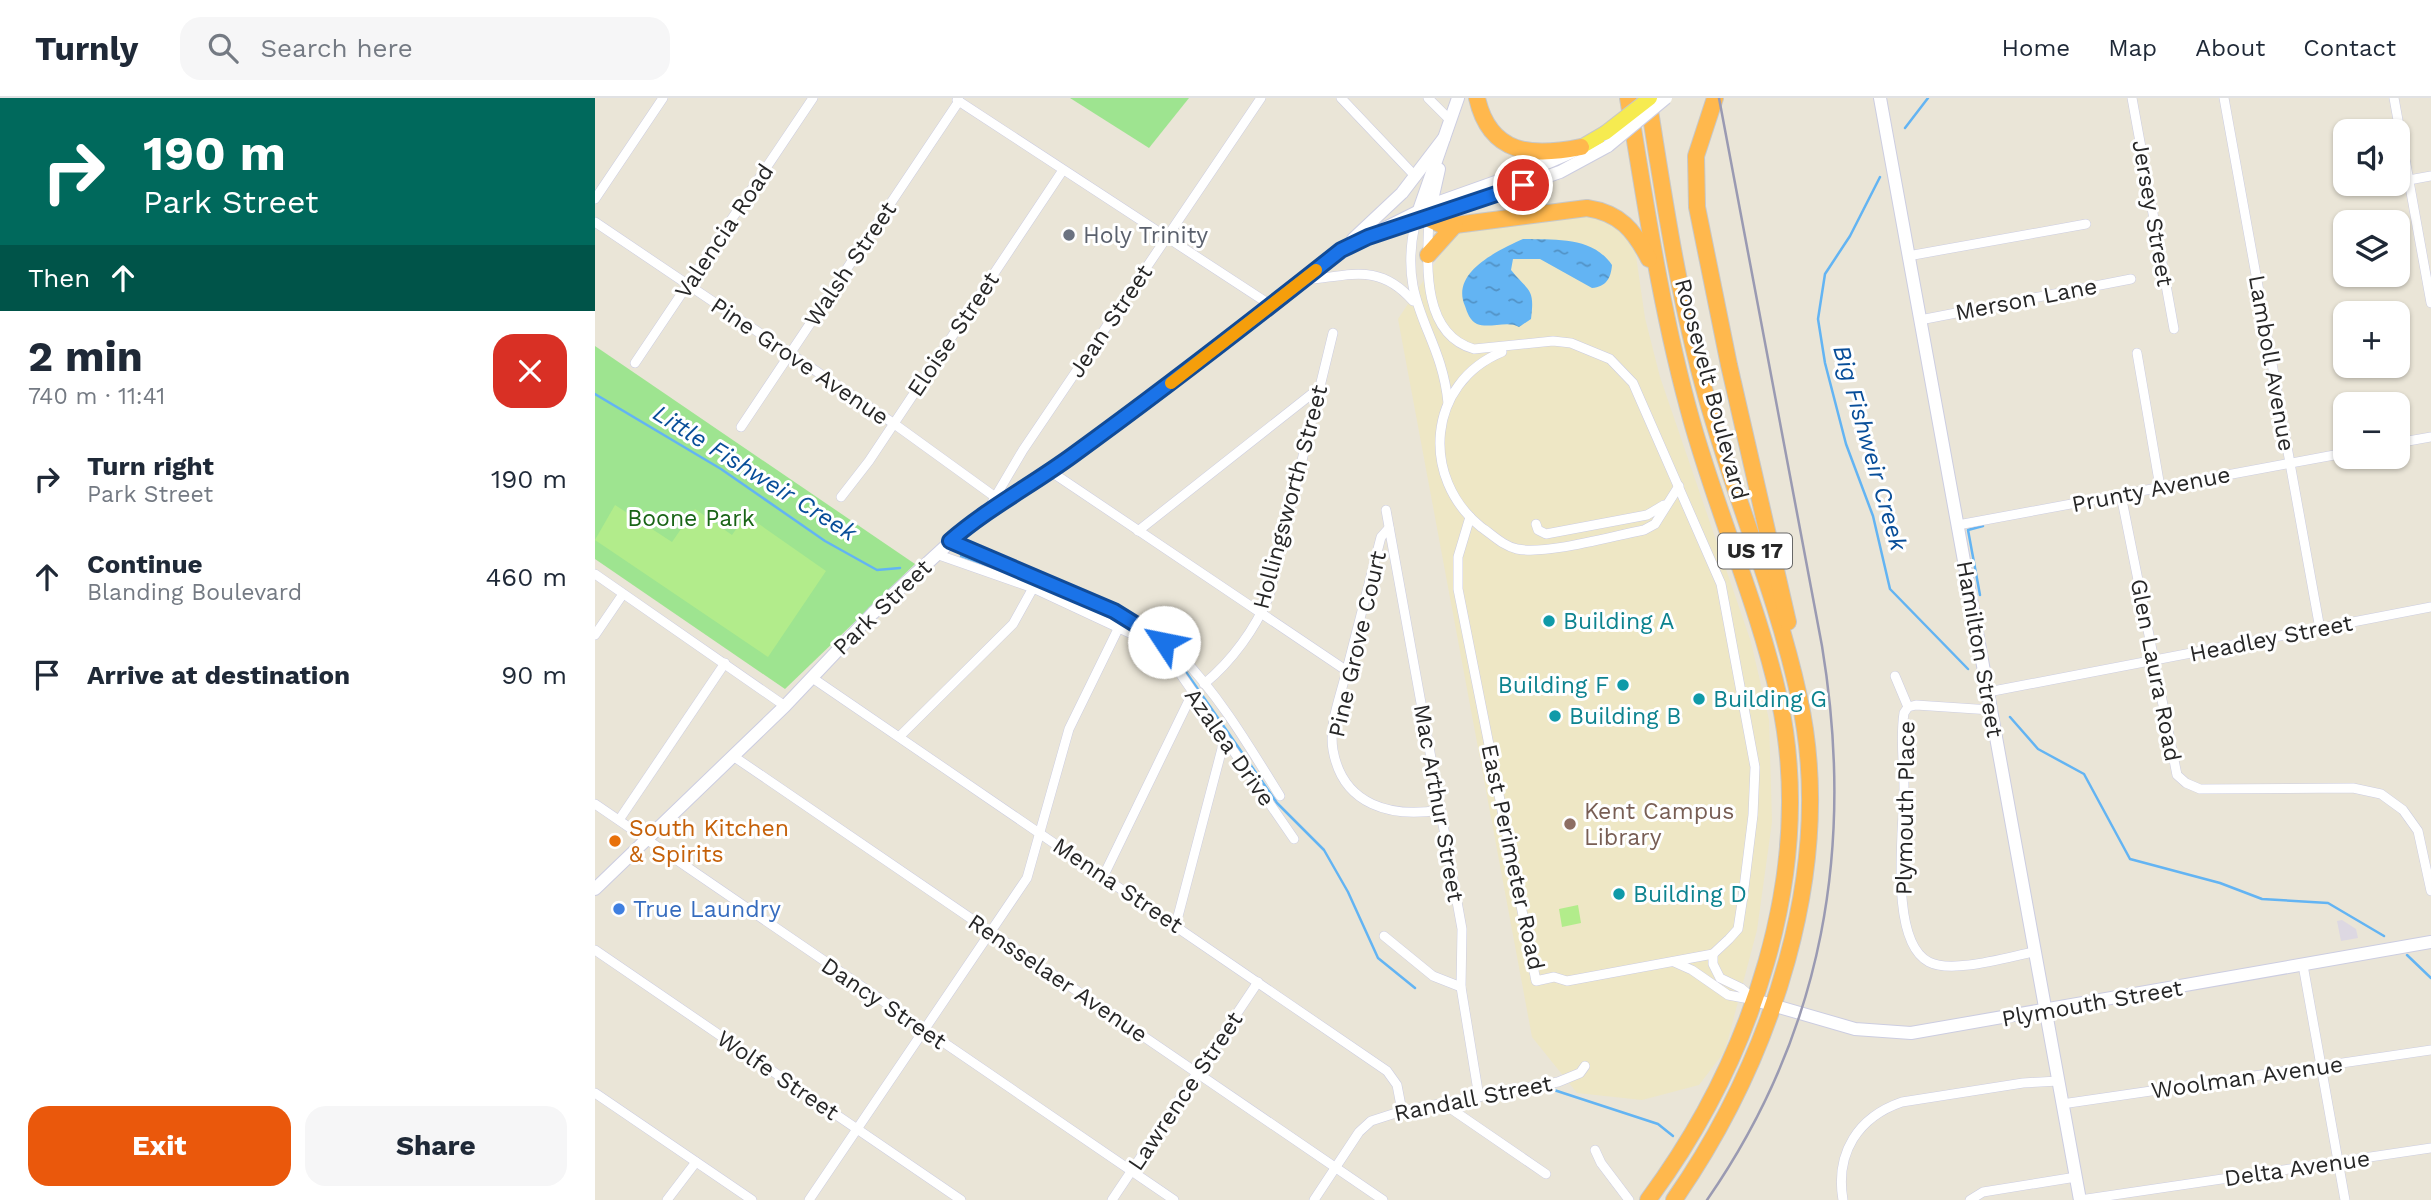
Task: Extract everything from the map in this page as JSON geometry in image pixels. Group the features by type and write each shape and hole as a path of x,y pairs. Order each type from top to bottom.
{"highway":[{"path":"1477,98 1482,118 1493,136 1512,147 1531,152 1581,147"},
{"path":"1616,98 1637,153"},
{"name":"Roosevelt Boulevard","path":"1628,98 1657,275 1692,423 1767,652 1784,731 1788,790 1785,853 1778,908 1755,1000 1712,1100 1648,1200"},
{"name":"Roosevelt Boulevard","path":"1649,98 1669,229 1702,383 1782,631 1800,699 1807,751 1806,838 1794,933 1774,1007 1745,1078 1719,1131 1674,1200"},
{"path":"1715,98 1699,140 1696,156 1697,207 1729,365 1787,616 1800,699"},
{"path":"1424,214 1442,225 1455,225 1587,208 1605,211 1621,218 1632,229 1657,275"},
{"path":"1428,255 1455,225"}],"main road":[{"path":"1581,147 1607,139 1649,98"}],"street":[{"path":"595,199 663,98"},
{"name":"Valencia Road","path":"635,363 813,98"},
{"name":"Jean Street","path":"999,500 1166,238 1261,98"},
{"path":"1341,98 1416,177"},
{"path":"1428,98 1450,120"},
{"path":"1448,402 1441,361 1415,302 1409,258 1458,98"},
{"path":"1424,214 1560,172 1666,98"},
{"name":"Hamilton Street","path":"1880,98 2080,1200"},
{"name":"Jersey Street","path":"2132,98 2174,329"},
{"name":"Lamboll Avenue","path":"2224,98 2320,629"},
{"path":"2394,98 2398,119"},
{"path":"957,100 1272,306"},
{"name":"Walsh Street","path":"741,427 957,100"},
{"path":"1341,250 1416,177 1444,138"},
{"path":"1424,214 1535,169 1581,147"},
{"name":"Eloise Street","path":"841,497 1063,170"},
{"path":"2410,180 2431,176"},
{"path":"2410,186 2431,303"},
{"path":"1424,214 1429,283 1437,317 1451,338 1474,349 1553,341 1571,343 1598,352 1621,368 1644,403 1712,559 1724,596 1755,767 1753,822 1738,929 1713,954 1713,964 1720,978 1741,988 1755,1000"},
{"name":"Park Street","path":"595,889 785,706 873,613 950,541 999,500 1050,471 1272,306 1341,250 1424,214"},
{"name":"Pine Grove Avenue","path":"595,222 893,423 999,500"},
{"path":"1908,256 2086,224"},
{"path":"1304,280 1374,274 1398,284 1415,302"},
{"name":"Merson Lane","path":"1920,320 2131,279"},
{"name":"Hollingsworth Street","path":"1204,684 1218,673 1262,613 1310,436 1318,389 1333,333"},
{"path":"1518,346 1488,358 1464,379 1448,402 1441,428 1441,465 1449,486 1470,517 1502,543 1531,550 1644,530 1655,524 1679,486"},
{"path":"2137,353 2160,487"},
{"path":"1139,531 1318,389"},
{"path":"2410,441 2431,437"},
{"name":"Prunty Avenue","path":"1958,525 2333,455"},
{"path":"1050,471 1347,671"},
{"name":"Glen Laura Road","path":"2121,495 2173,764 2181,780 2200,789 2353,788 2381,794 2403,810 2418,831 2431,891"},
{"path":"1536,524 1538,530 1546,534 1647,516 1670,499"},
{"name":"Mac Arthur Street","path":"1386,510 1462,929 1461,986 1479,1097"},
{"name":"East Perimeter Road","path":"1470,517 1458,557 1458,589 1536,981 1554,977 1567,981 1713,954"},
{"name":"Pine Grove Court","path":"1389,528 1381,537 1347,671 1333,734 1333,750 1344,778 1354,791 1381,808 1410,814 1440,810"},
{"name":"Azalea Drive","path":"950,541 1114,611 1151,632 1177,652 1238,728 1280,796"},
{"name":"Azalea Drive","path":"936,554 1033,588 1151,643 1166,656 1193,692 1224,741 1294,839"},
{"path":"595,574 785,706"},
{"path":"900,736 1013,624 1033,588"},
{"path":"595,635 623,594"},
{"name":"Headley Street","path":"1988,692 2431,607"},
{"path":"809,1200 993,933 1027,878 1069,729 1119,628"},
{"path":"619,821 725,663"},
{"path":"1895,676 1908,706"},
{"name":"Menna Street","path":"811,677 1176,924 1387,1071 1397,1085 1402,1111"},
{"path":"1104,875 1193,692"},
{"name":"Plymouth Place","path":"1991,710 1908,706 1902,723 1900,866 1903,901 1913,947 1927,961 1946,966 2034,952"},
{"path":"1176,924 1224,741"},
{"name":"Rensselaer Avenue","path":"733,756 1383,1200"},
{"name":"Dancy Street","path":"595,804 1174,1200"},
{"path":"1384,936 1433,976 1461,986"},
{"name":"Plymouth Street","path":"1755,1000 1845,1027 1890,1033 1942,1030 2431,942"},
{"name":"Wolfe Street","path":"595,950 961,1200"},
{"path":"1672,961 1692,970 1728,995 1755,1000"},
{"path":"2303,965 2345,1200"},
{"name":"Lawrence Street","path":"1112,1200 1258,982"},
{"name":"Woolman Avenue","path":"2062,1104 2431,1050"},
{"name":"Randall Street","path":"1314,1200 1359,1132 1371,1121 1402,1111 1558,1082 1580,1073 1585,1066"},
{"path":"1843,1200 1841,1174 1848,1147 1865,1122 1886,1108 1902,1102 2023,1083 2058,1082"},
{"path":"595,1093 753,1200"},
{"path":"1444,1104 1546,1174"},
{"name":"Delta Avenue","path":"2080,1200 2431,1148"},
{"path":"1595,1150 1601,1163 1629,1200"},
{"path":"667,1200 696,1162"},
{"path":"1970,1200 1983,1192 2076,1177"}],"shaded area":[{"path":"1581,215 1599,217 1622,231 1635,249 1645,318 1660,377 1751,642 1769,720 1772,822 1757,930 1725,1051 1699,1085 1642,1100 1577,1093 1532,1037 1398,319 1457,230"},
{"path":"2342,920 2356,929 2358,938 2341,941 2337,921"}],"green space":[{"path":"1070,98 1189,98 1149,148"},
{"name":"Boone Park","path":"595,346 915,564 785,689 595,559"},
{"path":"615,505 672,542 695,509 732,535 746,515 826,571 768,657 595,540"},
{"path":"1578,905 1581,923 1562,927 1559,909"}],"water":[{"path":"1523,239 1583,244 1604,256 1612,265 1609,278 1601,286 1592,288 1540,259 1513,259 1511,270 1531,296 1531,319 1519,327 1475,323 1465,306 1462,294 1464,283 1479,264"}],"waterway":[{"name":"Big Fishweir Creek","path":"1905,128 1928,98"},
{"name":"Big Fishweir Creek","path":"1880,177 1850,236 1825,274 1818,319 1825,363 1846,444 1873,516 1890,589 1968,669"},
{"name":"Little Fishweir Creek","path":"595,394 721,469 825,541 877,570 900,568"},
{"path":"1980,595 1968,530 1983,526"},
{"name":"Little Fishweir Creek","path":"961,556 1036,583 1137,629 1150,638"},
{"name":"Little Fishweir Creek","path":"1158,644 1186,672 1277,803 1324,850 1348,892 1378,958 1415,988"},
{"path":"2010,717 2038,749 2084,774 2130,859 2220,883 2262,899 2328,903 2384,936"},
{"path":"2407,955 2431,978"},
{"path":"1554,1090 1658,1124 1673,1136"}],"railway":[{"path":"1707,1200 1747,1136 1779,1070 1804,1003 1821,935 1831,865 1834,793 1831,720 1822,646 1719,98"}],"slow traffic":[{"path":"1171,383 1316,270"}],"place":[{"name":"Holy Trinity","path":"1069,235"},
{"name":"Building A","path":"1549,621"},
{"name":"Building F","path":"1623,685"},
{"name":"Building G","path":"1699,699"},
{"name":"Building B","path":"1555,716"},
{"name":"Kent Campus Library","path":"1570,824"},
{"name":"South Kitchen & Spirits","path":"615,841"},
{"name":"Building D","path":"1619,894"},
{"name":"True Laundry","path":"619,909"}],"route":[{"path":"1164,642 1114,611 950,541 971,523 1066,460 1162,390 1341,250 1368,237 1429,219 1523,185"}]}
